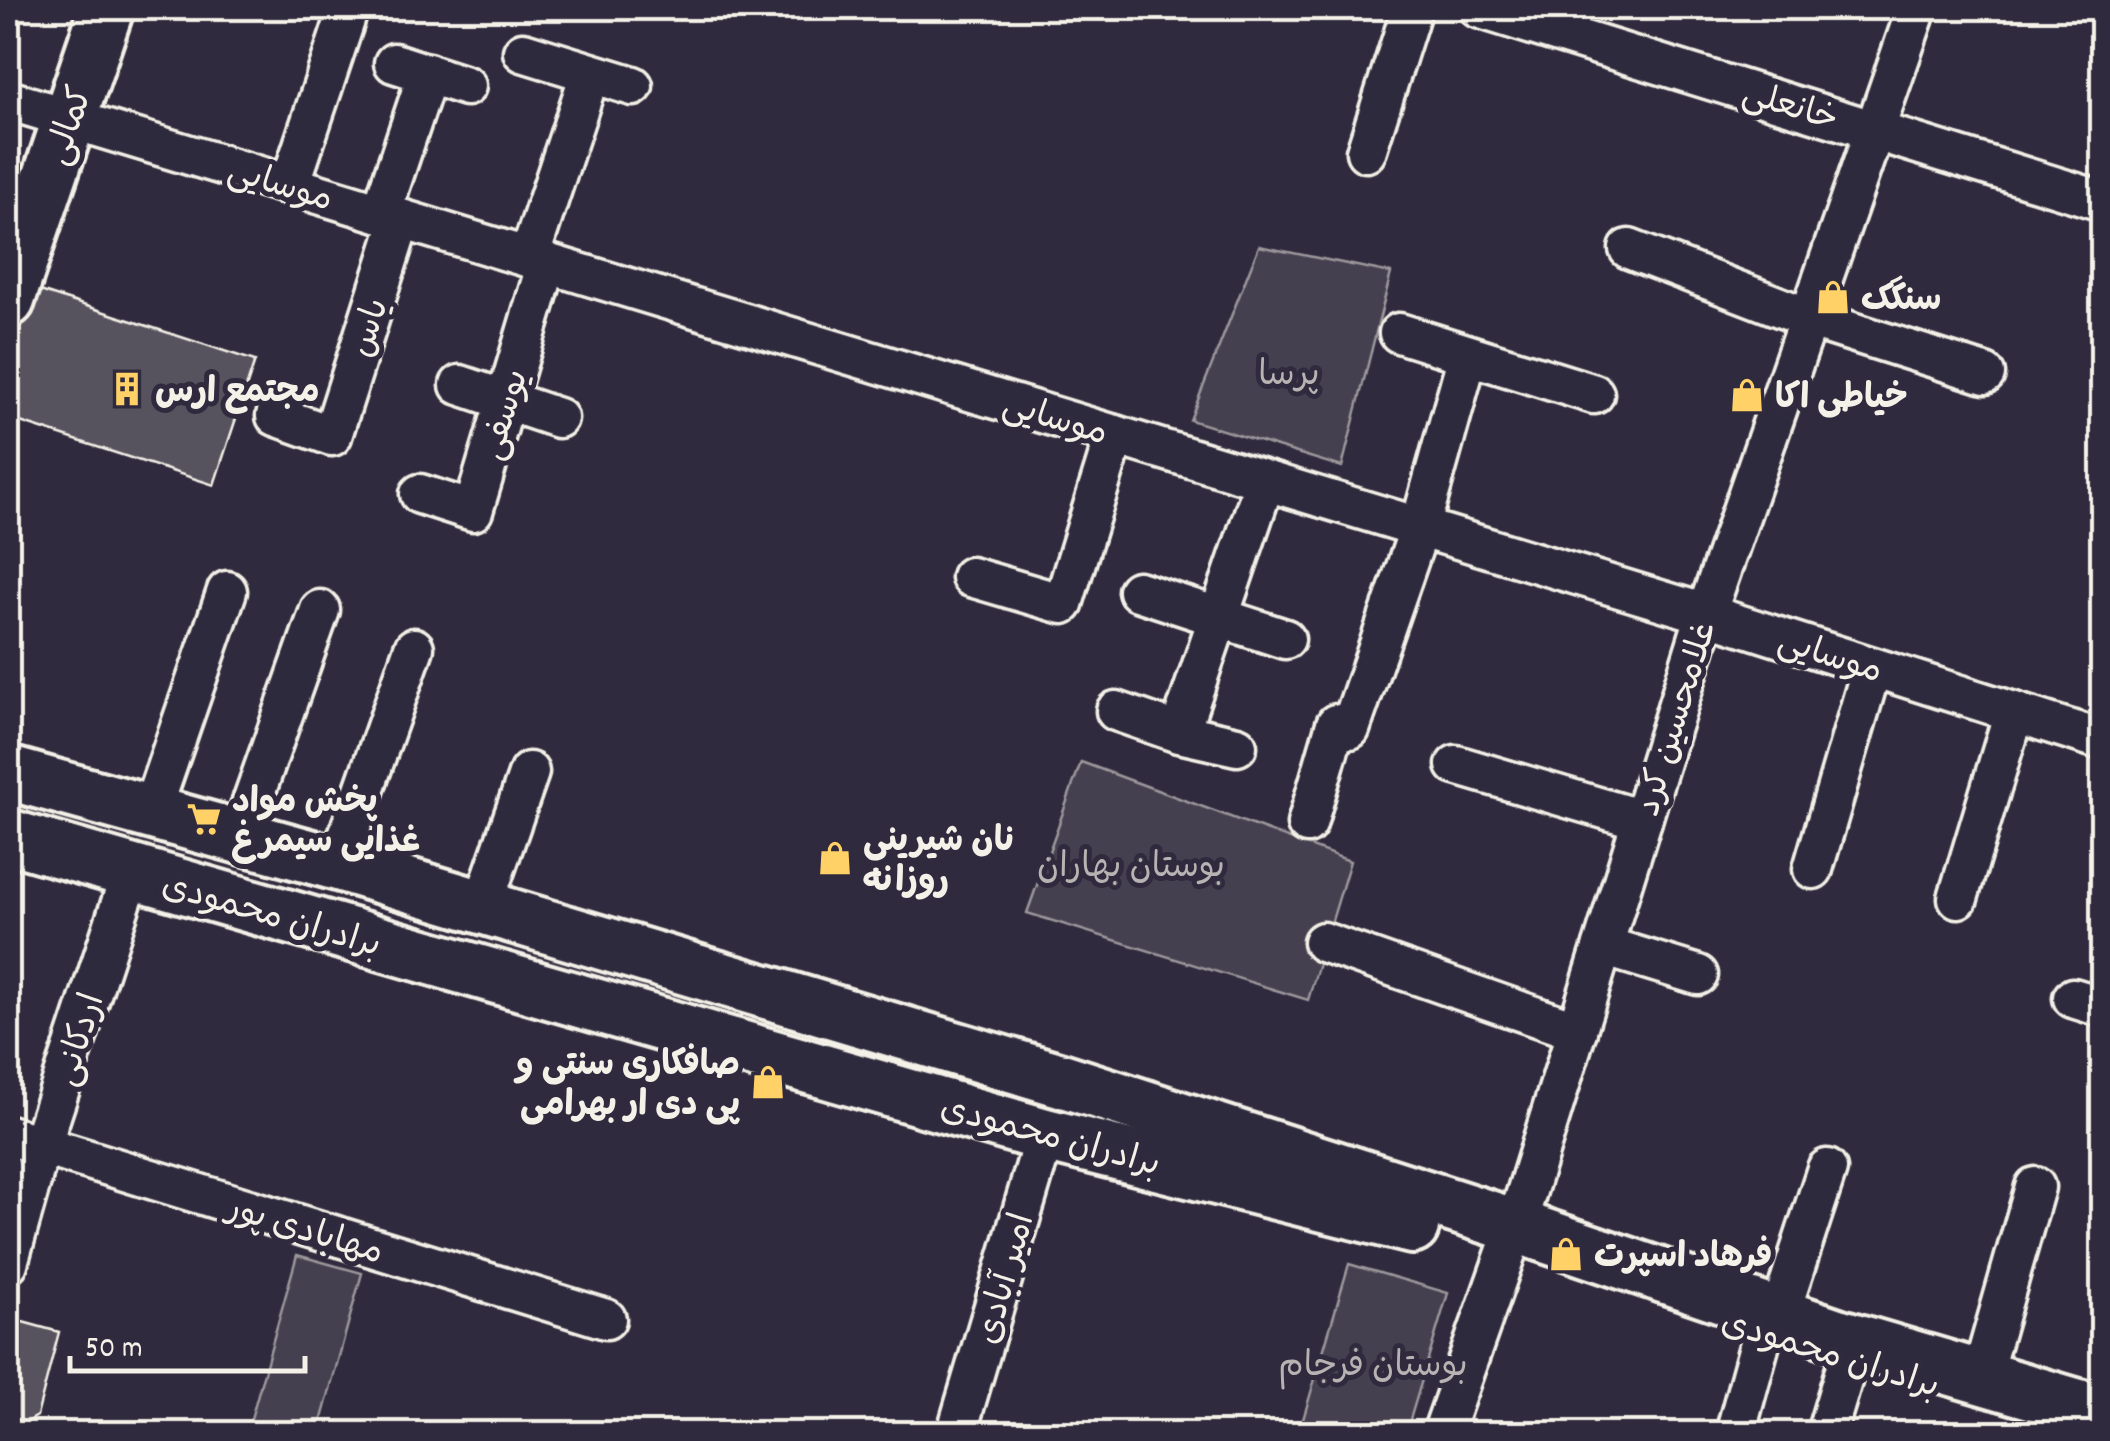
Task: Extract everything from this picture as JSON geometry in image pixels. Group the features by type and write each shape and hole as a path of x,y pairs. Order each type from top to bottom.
{"main road":[{"name":"کمالی","path":"8,300 107,8"},
{"name":"برادران محمودی","path":"8,773 338,864 1061,1080 1511,1238"},
{"path":"132,873 152,812"},
{"name":"برادران محمودی","path":"8,836 1045,1135 1511,1238"},
{"path":"1511,1238 1771,1324 2102,1413"},
{"name":"برادران محمودی","path":"1771,1324 1848,1361 2094,1434"}],"street":[{"path":"290,186 349,8"},
{"path":"1366,152 1412,8"},
{"name":"خانعلی","path":"1478,8 2102,201"},
{"name":"غلامحسین کرد","path":"1442,1434 1511,1238 1706,614 1917,8"},
{"path":"523,52 633,86"},
{"path":"391,216 411,68 466,86"},
{"name":"یوسفی","path":"420,494 486,515 506,401 538,261 590,74"},
{"name":"موسایی","path":"8,100 1706,614 2102,740"},
{"name":"یاس","path":"276,416 332,436 391,216"},
{"path":"1629,250 1808,318 1985,374"},
{"path":"1399,333 1594,394"},
{"path":"1307,824 1336,724 1350,729 1420,528 1468,355"},
{"path":"460,384 558,418"},
{"path":"970,577 1062,604 1115,435"},
{"path":"1179,733 1265,481"},
{"path":"1138,591 1285,639"},
{"path":"152,812 227,592"},
{"path":"240,836 320,610"},
{"path":"338,864 414,648"},
{"path":"1813,869 1872,667"},
{"path":"1116,711 1179,733 1237,746"},
{"path":"1958,898 2014,712"},
{"path":"1456,764 1642,820"},
{"path":"482,907 530,772"},
{"name":"اردکانی","path":"8,1263 24,1140 132,873"},
{"path":"1323,942 1577,1031"},
{"path":"1603,946 1698,974"},
{"name":"امیر آبادی","path":"960,1421 1045,1135"},
{"name":"مهابادی پور","path":"24,1140 606,1319"},
{"path":"1734,1434 1827,1169"},
{"path":"1982,1378 2035,1187"},
{"path":"1826,1434 1848,1361"}],"green space":[{"name":"پرسا","path":"1259,246 1391,273 1342,467 1190,420"},
{"name":"بوستان بهاران","path":"1081,762 1350,861 1308,1000 1027,913"},
{"path":"297,1255 362,1273 318,1433 247,1433"},
{"name":"بوستان فرجام","path":"1349,1264 1448,1293 1406,1433 1299,1433"}],"building":[{"name":"مجتمع ارس","path":"28,287 255,361 214,485 8,418 8,350"},
{"path":"8,1318 59,1332 37,1416 26,1423 8,1416"}],"place":[{"name":"سنگک","path":"1833,297"},
{"name":"مجتمع ارس","path":"127,389"},
{"name":"خیاطی اکا","path":"1747,395"},
{"name":"پخش مواد غذایی سیمرغ","path":"204,819"},
{"name":"نان شیرینی روزانه","path":"835,858"},
{"name":"صافکاری سنتی و پی دی ار بهرامی","path":"768,1082"},
{"name":"فرهاد اسپرت","path":"1566,1254"}]}
